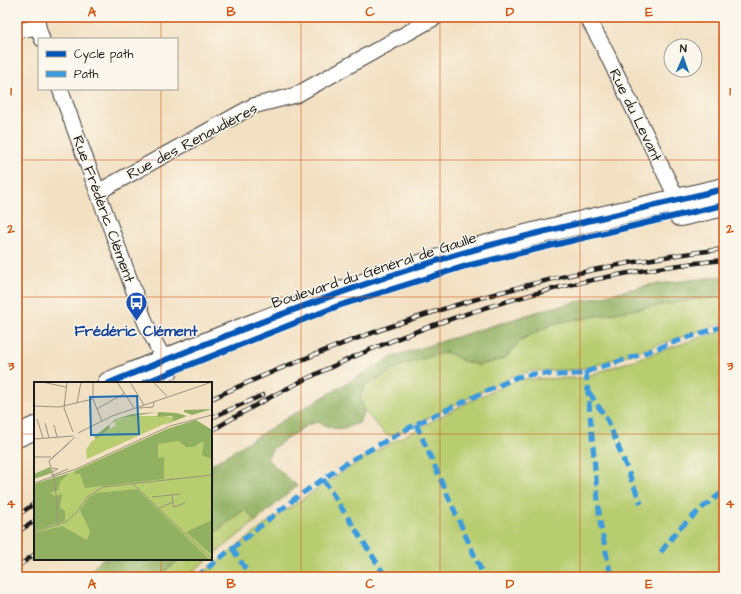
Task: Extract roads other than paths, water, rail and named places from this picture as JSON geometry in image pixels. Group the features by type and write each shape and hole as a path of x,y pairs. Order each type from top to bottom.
{"main road":[{"name":"Boulevard du Général de Gaulle","path":"112,382 167,366 338,306 458,269 680,207 724,189"},
{"name":"Boulevard du Général de Gaulle","path":"680,207 724,205"},
{"name":"Boulevard du Général de Gaulle","path":"145,382 167,366"},
{"path":"17,421 34,414"},
{"path":"17,436 34,428"}],"street":[{"name":"Rue des Renaudières","path":"98,192 253,106 296,95 436,17"},
{"name":"Rue du Levant","path":"587,17 603,46 680,207"},
{"path":"17,31 39,28"},
{"name":"Rue Frédéric Clément","path":"60,90 146,324 167,366"}],"railway":[{"path":"212,399 272,372 335,347 462,303 526,285 591,270 657,258 724,249"},
{"path":"212,430 270,397 331,367 394,340 458,317 523,297 589,281 656,268 724,260"},
{"path":"212,418 263,395"},
{"path":"17,516 34,504"},
{"path":"17,532 34,522"},
{"path":"17,567 34,555"}],"place":[{"name":"Frédéric Clément","path":"136,322"}]}
